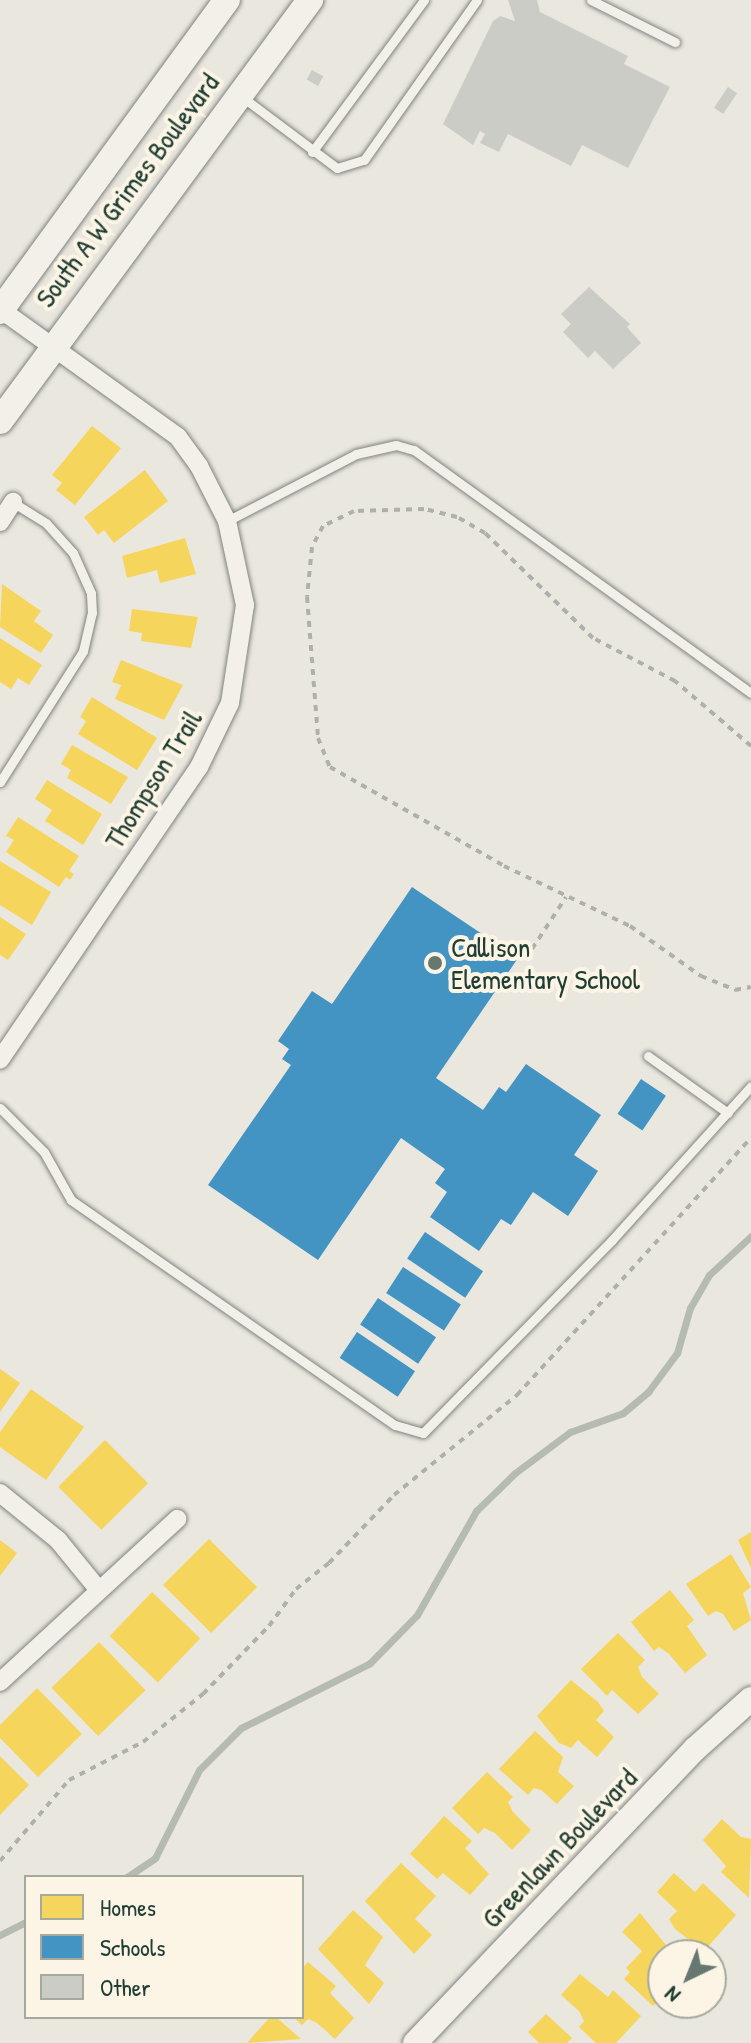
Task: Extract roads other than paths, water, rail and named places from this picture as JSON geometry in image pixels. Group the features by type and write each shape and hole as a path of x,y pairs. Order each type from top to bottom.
{"main road":[{"name":"South A W Grimes Boulevard","path":"0,310 227,0"},
{"name":"South A W Grimes Boulevard","path":"0,421 50,347 310,0"}],"street":[{"name":"Thompson Trail","path":"0,310 178,437 199,466 227,521 245,605 230,703 199,767 0,1060"},
{"path":"0,522 13,502"},
{"path":"0,1493 58,1540 98,1589"},
{"path":"0,1682 177,1519"},
{"name":"Greenlawn Boulevard","path":"422,2041 695,1749 751,1699"}],"lane":[{"path":"312,152 424,0"},
{"path":"238,94 337,168 364,160 477,0"},
{"path":"591,0 675,42"},
{"path":"227,521 356,454 396,445 414,450 751,693"},
{"path":"0,782 83,651 92,613 91,593 73,553 46,523 13,502"},
{"path":"648,1056 728,1113"},
{"path":"0,1108 44,1152 71,1200 395,1425 423,1433 751,1086"}],"waterway":[{"path":"130,1875 155,1858 199,1770 241,1728 370,1663 417,1615 476,1511 515,1473 570,1432 623,1413 648,1392 677,1353 690,1308 709,1275 751,1236"},
{"path":"0,1935 24,1923"}],"place":[{"name":"Callison Elementary School","path":"435,963"}]}
